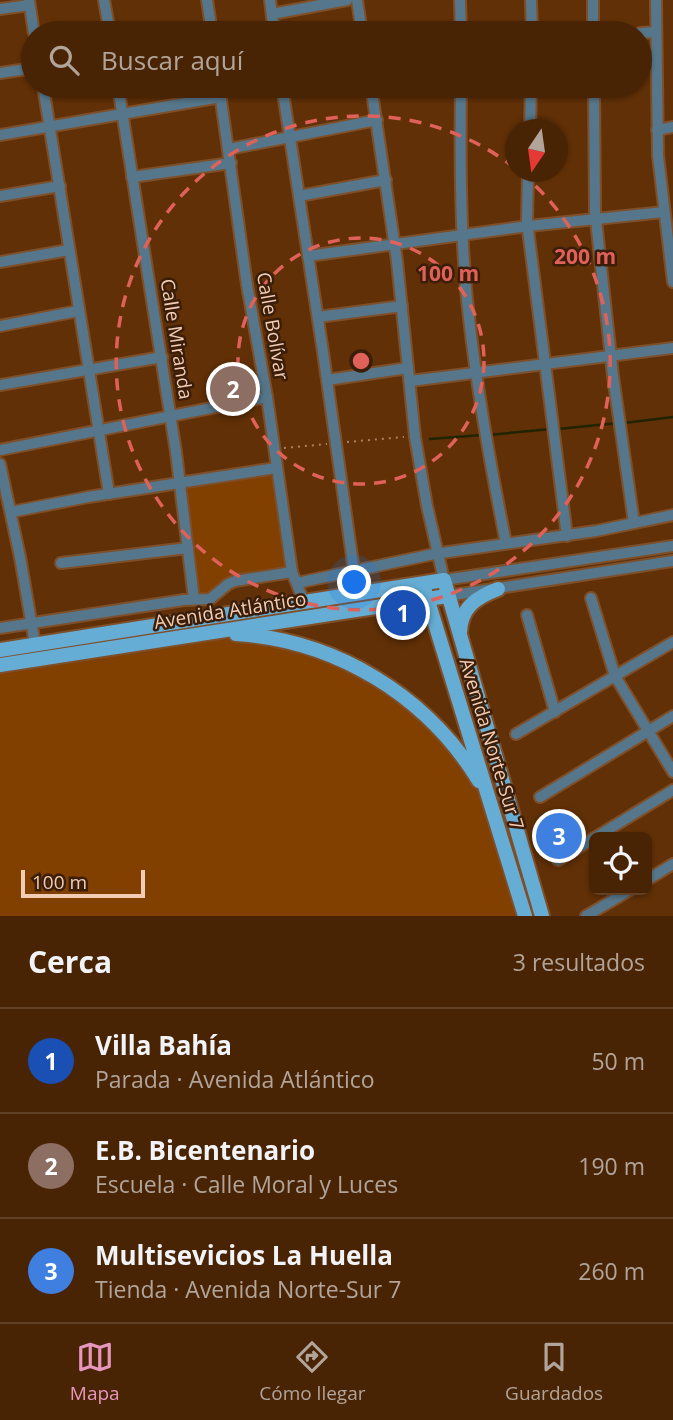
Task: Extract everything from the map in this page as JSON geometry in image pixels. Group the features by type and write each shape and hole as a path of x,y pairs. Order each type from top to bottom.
{"main road":[{"name":"Avenida Atlántico","path":"0,650 443,580"},
{"name":"Avenida Norte-Sur 7","path":"443,580 542,916"},
{"name":"Avenida Norte-Sur 7","path":"423,583 524,916"},
{"path":"459,637 462,618 471,604 498,589"},
{"name":"Avenida Atlántico","path":"0,665 447,596"},
{"path":"204,634 249,635 282,640 316,650 359,668 402,695 433,722 460,753 489,798"}],"street":[{"path":"104,0 108,21"},
{"path":"207,0 210,21"},
{"path":"270,0 273,21"},
{"path":"272,14 347,0"},
{"path":"357,0 360,21"},
{"path":"460,0 461,21"},
{"path":"531,0 532,21"},
{"path":"593,0 593,21"},
{"path":"656,0 657,130 673,282"},
{"path":"0,9 29,3 32,21"},
{"path":"652,32 656,32"},
{"path":"0,73 21,70"},
{"path":"45,98 108,494"},
{"name":"Calle Miranda","path":"120,98 171,416 194,599"},
{"path":"0,135 122,116 193,98"},
{"name":"Calle Bolívar","path":"221,98 276,468 294,577 304,602"},
{"path":"284,98 354,571"},
{"path":"373,98 395,244 415,437 443,580 673,546"},
{"path":"461,98 466,287 483,427 506,543"},
{"path":"530,119 531,98"},
{"path":"594,98 596,219 610,355 634,523"},
{"path":"229,149 377,120"},
{"path":"657,130 673,127"},
{"path":"132,177 231,163"},
{"path":"299,196 386,180"},
{"path":"528,182 528,226 568,536"},
{"path":"0,197 60,186"},
{"path":"308,256 463,234 664,212"},
{"path":"0,262 69,250"},
{"path":"318,317 402,306"},
{"path":"0,326 78,310"},
{"path":"410,381 673,348"},
{"path":"0,385 162,357"},
{"path":"327,380 408,368"},
{"path":"0,450 267,397"},
{"path":"0,464 36,644"},
{"path":"11,512 276,468"},
{"path":"0,628 215,597 228,583 235,581 354,571 437,554 568,536 673,515"},
{"path":"61,563 188,548"},
{"name":"Avenida Atlántico","path":"447,596 673,561"},
{"path":"591,598 615,676 673,772"},
{"path":"527,615 555,712"},
{"path":"516,734 673,642"},
{"path":"540,797 673,716"},
{"path":"605,832 673,790"},
{"path":"558,860 589,842"},
{"path":"652,877 673,864"},
{"path":"586,916 622,895"}],"shaded area":[{"path":"276,468 292,572 222,589 194,599 180,482"},
{"path":"204,634 271,638 382,681 471,768 525,916 0,916 0,665"}],"waterway":[{"path":"624,423 673,417"},
{"path":"558,429 618,423"},
{"path":"488,435 551,429"},
{"path":"430,439 482,435"}],"place":[{"name":"E.B. Bicentenario","path":"233,389"},
{"name":"Villa Bahía","path":"403,613"},
{"name":"Multisevicios La Huella","path":"559,836"}]}
